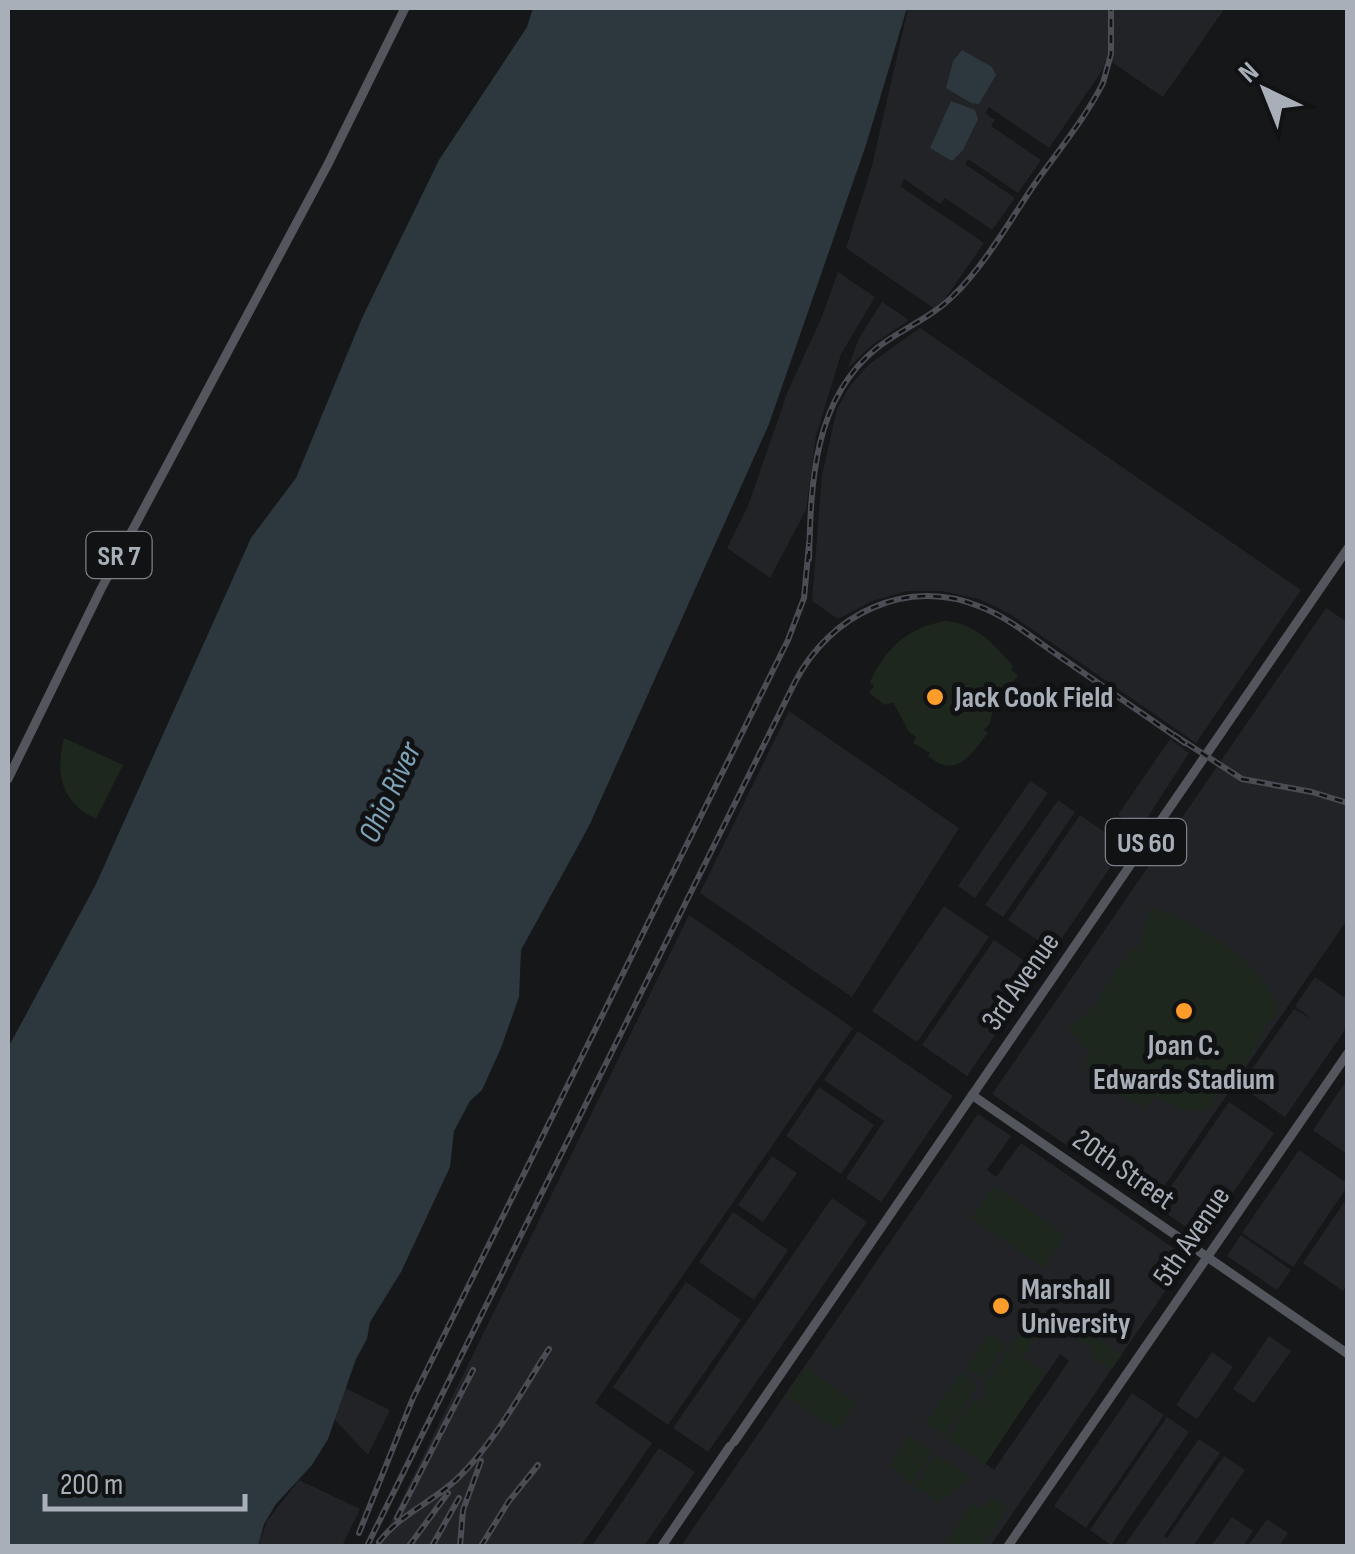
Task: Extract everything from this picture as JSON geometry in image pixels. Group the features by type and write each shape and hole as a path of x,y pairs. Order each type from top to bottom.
{"main road":[{"name":"SR 7","path":"8,779 101,588 336,149 405,8"},
{"name":"3rd Avenue","path":"662,1546 1348,548"},
{"name":"5th Avenue","path":"1008,1546 1348,1053"},
{"name":"20th Street","path":"972,1095 1348,1354"}],"shaded area":[{"path":"908,8 1225,8 1163,97 1107,59 1049,148 989,107 985,113 995,120 991,126 1041,160 1018,193 968,159 965,164 1015,198 992,230 945,198 940,204 904,179 900,186 984,243 935,309 846,248 872,166"},
{"path":"838,272 875,297 841,354 816,436 806,510 770,578 727,548 748,506 788,391"},
{"path":"882,302 909,320 872,345 848,368 859,338"},
{"path":"920,328 1301,590 1196,743 1010,614 979,599 942,591 907,591 872,601 838,619 812,601 822,475 837,409 868,365"},
{"name":"Marshall University","path":"1326,608 1347,622 1347,920 1152,1204 992,1094"},
{"name":"Jack Cook Field","path":"945,621 966,626 983,636 1018,675 1006,692 997,690 990,723 984,730 988,733 962,762 947,766 913,743 916,737 909,732 893,702 885,705 869,693 874,686 870,682 891,649 909,634"},
{"path":"789,711 959,828 852,997 700,893"},
{"path":"64,738 123,765 96,819 75,804 64,786 60,763"},
{"path":"1170,739 1189,753 1140,829 1118,815"},
{"path":"1030,781 1048,793 975,898 958,886"},
{"path":"1058,800 1075,812 1003,917 985,905"},
{"path":"1080,815 1125,846 1053,951 1008,920"},
{"path":"944,906 989,937 917,1042 872,1011"},
{"name":"Joan C. Edwards Stadium","path":"1151,907 1188,923 1229,948 1262,979 1273,996 1278,1013 1269,1019 1261,1039 1238,1073 1214,1098 1212,1109 1189,1110 1154,1097 1141,1111 1143,1103 1108,1090 1088,1070 1090,1066 1082,1071 1091,1054 1068,1028 1102,1001 1099,996 1131,949 1138,950"},
{"path":"689,915 853,1028 595,1403 652,1443 581,1546 379,1546"},
{"path":"994,940 1039,971 967,1076 922,1045"},
{"path":"1315,977 1347,999 1347,1027 1285,1117 1240,1086 1294,1009 1312,1019 1295,1006"},
{"path":"858,1031 953,1096 881,1202 846,1178 884,1121 824,1080"},
{"path":"1347,1080 1347,1154 1313,1130"},
{"path":"819,1087 874,1125 841,1174 786,1136"},
{"name":"Marshall University","path":"1229,1102 1274,1133 1202,1238 1157,1207"},
{"name":"Marshall University","path":"978,1114 1011,1136 987,1170 996,1177 1021,1143 1188,1258 990,1546 681,1546","holes":["1060,1354 1069,1361 994,1470 985,1463"]},
{"path":"1299,1150 1347,1183 1347,1187 1293,1267 1242,1233"},
{"path":"772,1156 797,1173 763,1222 738,1205"},
{"path":"994,1186 1066,1235 1044,1268 971,1218"},
{"path":"832,1198 867,1222 708,1452 673,1428"},
{"path":"1347,1198 1347,1284 1343,1291 1303,1263"},
{"path":"733,1212 788,1250 754,1300 699,1262"},
{"path":"1241,1235 1291,1270 1277,1290 1227,1256"},
{"path":"686,1282 741,1320 668,1425 613,1387"},
{"path":"1032,1313 1046,1323 1024,1356 1010,1346"},
{"path":"1076,1322 1121,1356 1111,1370 1092,1357 1089,1341 1083,1344 1067,1334"},
{"path":"990,1334 1006,1345 983,1379 966,1368"},
{"path":"1269,1336 1291,1351 1254,1403 1233,1389"},
{"path":"1009,1347 1046,1373 985,1465 947,1438 973,1400 982,1404 988,1393 983,1389"},
{"name":"Marshall University","path":"1212,1352 1233,1367 1197,1419 1176,1405"},
{"path":"806,1368 856,1402 837,1430 786,1396"},
{"path":"961,1373 978,1386 944,1436 925,1423"},
{"path":"345,1388 390,1410 368,1455 335,1420"},
{"name":"Marshall University","path":"1132,1393 1164,1415 1086,1528 1054,1506"},
{"name":"Marshall University","path":"1167,1417 1189,1432 1111,1545 1090,1530"},
{"path":"908,1434 933,1452 911,1484 890,1466"},
{"path":"1199,1439 1220,1453 1164,1536 1167,1538 1224,1456 1245,1470 1193,1546 1124,1546"},
{"path":"659,1448 695,1472 644,1546 592,1546"},
{"path":"936,1454 971,1478 938,1503 928,1491 914,1486"},
{"path":"299,1480 360,1509 342,1546 258,1546 267,1521"},
{"path":"991,1497 1008,1508 982,1546 942,1546 973,1504 982,1509"},
{"path":"1232,1517 1253,1531 1243,1546 1211,1546"},
{"path":"1267,1519 1288,1533 1279,1546 1248,1546"}],"water":[{"name":"Ohio River","path":"533,8 907,8 866,145 769,424 589,826 521,950 519,997 501,1048 482,1090 470,1101 454,1131 450,1167 401,1272 370,1322 328,1439 312,1465 276,1504 264,1524 258,1546 8,1546 8,1048 96,884 251,538 296,478 362,318 439,160 527,27"},
{"path":"962,50 992,67 996,75 979,104 946,88 953,61"},
{"path":"951,101 975,110 978,119 963,150 952,161 930,148"}],"railway":[{"path":"809,559 811,501 820,444 840,392 877,348 944,304 986,257 1103,83 1111,54 1111,8"},
{"path":"359,1533 413,1398 788,640 804,598 809,544"},
{"path":"367,1546 795,682 828,637 873,607 899,599 926,596 981,607 1011,623 1185,743"},
{"path":"1174,735 1242,779 1348,803"},
{"path":"379,1542 471,1464 549,1349"},
{"path":"397,1518 473,1370"},
{"path":"460,1546 463,1510 481,1461"},
{"path":"481,1546 538,1465"},
{"path":"409,1546 448,1493"},
{"path":"432,1546 459,1498"}],"place":[{"name":"Jack Cook Field","path":"935,697"},
{"name":"Joan C. Edwards Stadium","path":"1184,1011"},
{"name":"Marshall University","path":"1001,1306"}]}
